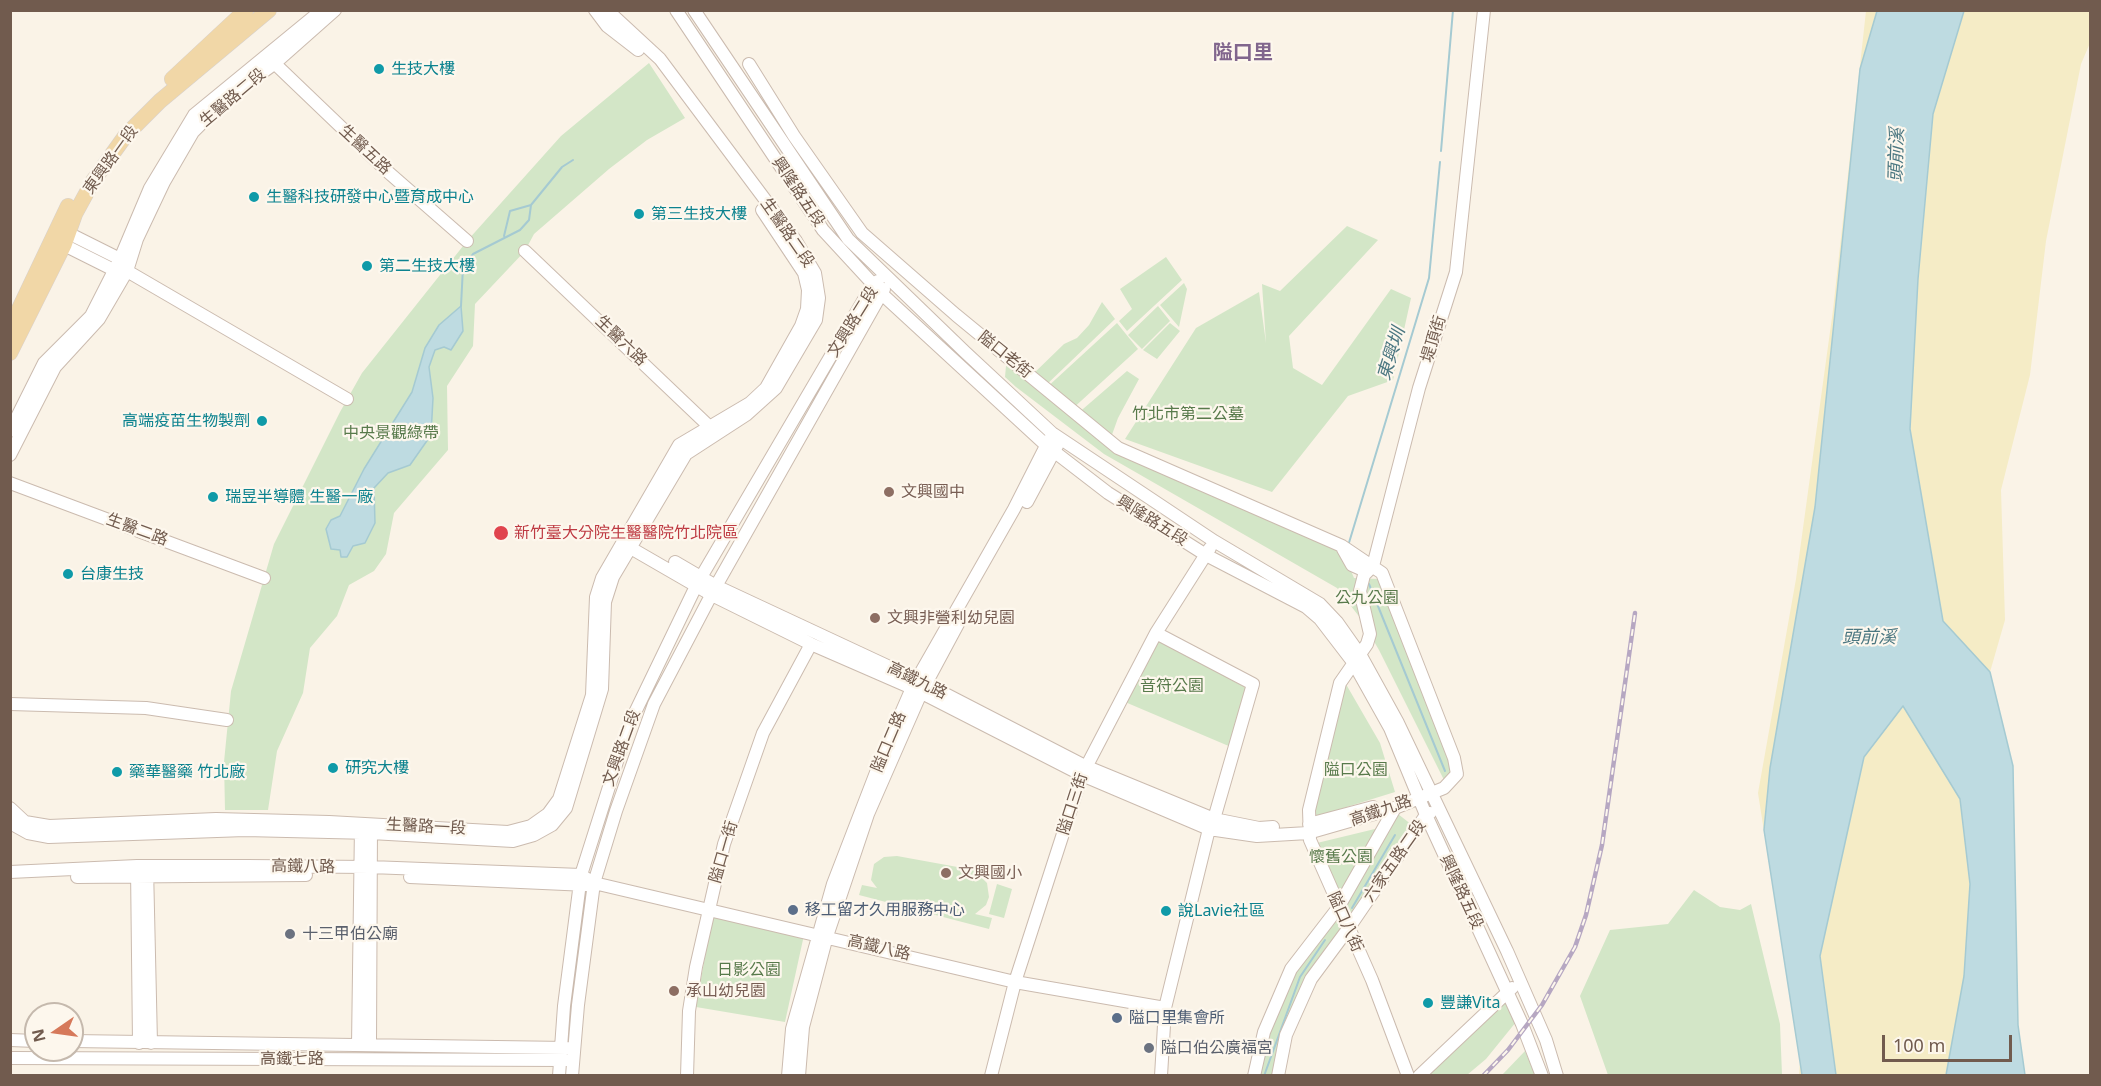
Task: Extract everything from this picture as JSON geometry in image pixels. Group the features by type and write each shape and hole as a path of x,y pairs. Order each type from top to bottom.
{"main road":[{"name":"東興路一段","path":"10,353 62,237 86,176 124,126 246,10"},
{"name":"東興路一段","path":"10,328 93,181 126,135 160,101 269,10"}],"street":[{"name":"生醫路二段","path":"127,271 137,239 164,182 193,132 322,10"},
{"name":"生醫路二段","path":"117,264 150,188 194,115 335,10"},
{"name":"生醫路二段","path":"595,10 607,26 651,59 770,221 804,273 808,290 807,309 801,326 766,388 750,403 712,429 686,454 628,541"},
{"name":"生醫路二段","path":"608,10 660,59 796,241 814,273 819,298 816,320 776,388 747,415 712,429"},
{"name":"興隆路五段","path":"676,10 823,230 882,295 1050,449 1108,493 1206,555 1306,607 1357,659 1390,728 1418,798 1508,991 1542,1076"},
{"name":"興隆路五段","path":"694,10 848,239 1056,436 1214,541 1320,604 1439,790 1438,810 1521,984 1557,1076"},
{"name":"堤頂街","path":"1360,591 1364,575 1373,566 1419,388 1456,272 1484,10"},
{"name":"生醫五路","path":"270,60 388,172 467,241"},
{"name":"隘口老街","path":"749,64 862,233 956,315 1118,448 1342,546 1382,573 1454,758 1457,774 1439,790"},
{"path":"62,237 117,264 347,399"},
{"name":"生醫六路","path":"525,251 712,429"},
{"path":"10,431 44,363 91,316 117,264"},
{"path":"10,455 54,367 99,319 127,271"},
{"name":"文興路二段","path":"559,1076 564,1006 581,881 628,727 659,658 700,581 873,284 887,276"},
{"name":"文興路二段","path":"572,1076 594,883 616,811 654,704 714,590 882,295 887,276"},
{"name":"隘口二路","path":"788,1076 792,1029 823,935 919,686 1056,436"},
{"name":"生醫二路","path":"10,483 264,578"},
{"name":"高鐵九路","path":"628,541 811,644 919,686"},
{"name":"生醫路一段","path":"10,808 25,822 49,826 245,830 366,828 508,832 531,826 548,814 559,799 592,695 596,597 602,578 628,541"},
{"name":"隘口三街","path":"991,1076 1015,982 1084,770 1156,633 1214,541"},
{"path":"1308,828 1309,810 1340,683 1357,659 1370,634 1352,565 1342,546"},
{"path":"1352,565 1361,569 1373,566"},
{"name":"高鐵九路","path":"714,590 919,686 1084,770 1211,824 1257,836 1308,828 1395,808 1418,798"},
{"path":"1156,633 1253,684 1229,772 1211,824 1165,1008 1161,1076"},
{"name":"隘口一街","path":"687,1076 689,1011 724,844 762,733 811,644"},
{"path":"10,704 146,708 227,720"},
{"path":"1418,798 1439,790"},
{"name":"高鐵九路","path":"1308,828 1389,803 1418,798"},
{"name":"六家五路二段","path":"1254,1076 1264,1032 1291,969 1338,908 1395,808"},
{"name":"六家五路二段","path":"1278,1076 1286,1035 1311,979 1426,815 1438,810"},
{"name":"生醫路一段","path":"10,823 28,833 49,837 148,827"},
{"path":"364,1045 366,828"},
{"name":"隘口八街","path":"1308,828 1338,908 1372,980 1408,1076"},
{"path":"142,871 145,1043"},
{"name":"高鐵八路","path":"10,879 142,871"},
{"name":"高鐵八路","path":"10,872 365,871 581,881 823,935 1015,982 1165,1008"},
{"name":"隘口二路","path":"799,1076 803,1027 823,935"},
{"path":"1419,1076 1508,991 1521,984"},
{"name":"高鐵七路","path":"84,1041 364,1045 561,1054"},
{"name":"高鐵七路","path":"10,1058 574,1054"}],"green space":[{"name":"中央景觀綠帶","path":"649,63 685,118 647,140 609,169 534,234 525,251 475,304 473,346 447,386 448,450 394,513 386,554 374,571 349,585 337,616 310,648 303,693 277,751 268,810 225,810 224,762 231,691 274,544 362,373 467,241 561,136"},
{"name":"竹北市第二公墓","path":"1347,226 1378,240 1289,336 1293,368 1322,385 1391,289 1411,298 1393,380 1348,396 1272,492 1125,439 1196,328 1259,292 1266,343 1262,284 1280,291"},
{"path":"1166,257 1182,280 1127,331 1119,321 1132,309 1120,289"},
{"path":"1184,283 1187,289 1179,327 1160,305"},
{"path":"1102,302 1115,319 1043,388 1030,377 1064,344 1077,338 1089,325"},
{"path":"1158,306 1170,321 1142,349 1128,335"},
{"path":"1117,323 1138,349 1070,411 1044,390"},
{"path":"1170,323 1180,331 1157,359 1143,350"},
{"name":"公九公園","path":"1010,364 1118,451 1342,549 1354,578 1379,579 1454,773 1444,780 1379,650 1361,619 1337,588 1104,454 1005,377 1006,366"},
{"path":"1127,371 1139,379 1118,418 1109,443 1076,415"},
{"name":"音符公園","path":"1157,638 1246,688 1231,747 1125,702"},
{"name":"隘口公園","path":"1343,679 1380,743 1395,792 1311,818"},
{"path":"1398,814 1412,825 1351,917 1343,907"},
{"name":"懷舊公園","path":"1379,828 1338,899 1317,843"},
{"path":"897,856 974,870 987,883 989,897 986,905 975,914 992,918 989,929 859,895 862,885 877,888 871,880 874,864 884,857"},
{"path":"997,884 1012,889 1004,918 989,914"},
{"path":"1694,890 1720,907 1740,910 1751,904 1780,1024 1782,1075 1608,1075 1580,996 1610,930 1668,924"},
{"name":"日影公園","path":"712,917 804,935 785,1022 696,1007"},
{"path":"1334,918 1342,930 1306,977 1273,1075 1259,1076 1266,1039 1296,969"},
{"path":"1504,1001 1516,1022 1486,1059 1467,1075 1427,1076"},
{"path":"1525,1051 1535,1075 1502,1075"}],"sand":[{"path":"1866,11 2090,11 2090,43 2081,64 2046,241 2030,375 2001,490 2005,620 1990,672 2013,766 2018,1025 2025,1075 1799,1075 1800,1062 1758,793 1796,579 1833,310"}],"water":[{"name":"頭前溪","path":"1877,11 1964,11 1933,114 1918,279 1910,429 1943,621 1990,672 2013,766 2018,1025 2025,1075 1946,1075 1964,976 1970,884 1960,799 1903,706 1864,757 1820,956 1836,1075 1802,1075 1764,830 1770,768 1815,507 1860,69"},
{"path":"461,306 463,331 451,350 444,347 435,350 429,367 433,398 431,435 410,465 388,473 374,488 375,523 365,543 353,546 347,557 341,557 340,550 331,549 326,529 331,520 340,516 364,469 412,392 425,348 439,325"}],"waterway":[{"name":"東興圳","path":"1441,151 1453,10"},
{"path":"461,306 463,267 473,254 520,230 529,220 531,205 562,167 573,160"},
{"name":"東興圳","path":"1348,546 1429,278 1440,162"},
{"path":"504,236 510,211 531,205"},
{"name":"東興圳","path":"1369,584 1445,771"},
{"name":"東興圳","path":"1352,908 1395,835"},
{"name":"東興圳","path":"1264,1076 1300,977 1325,940"}],"railway":[{"path":"1483,1076 1508,1050 1542,1005 1575,947 1586,915 1602,845 1635,613"}],"place":[{"name":"生技大樓","path":"379,69"},
{"name":"生醫科技研發中心暨育成中心","path":"254,197"},
{"name":"第三生技大樓","path":"639,214"},
{"name":"第二生技大樓","path":"367,266"},
{"name":"高端疫苗生物製劑","path":"262,421"},
{"name":"文興國中","path":"889,492"},
{"name":"瑞昱半導體 生醫一廠","path":"213,497"},
{"name":"新竹臺大分院生醫醫院竹北院區","path":"501,533"},
{"name":"台康生技","path":"68,574"},
{"name":"文興非營利幼兒園","path":"875,618"},
{"name":"研究大樓","path":"333,768"},
{"name":"藥華醫藥 竹北廠","path":"117,772"},
{"name":"文興國小","path":"946,873"},
{"name":"移工留才久用服務中心","path":"793,910"},
{"name":"說Lavie社區","path":"1166,911"},
{"name":"十三甲伯公廟","path":"290,934"},
{"name":"承山幼兒園","path":"674,991"},
{"name":"豐謙Vita","path":"1428,1003"},
{"name":"隘口里集會所","path":"1117,1018"},
{"name":"隘口伯公廣福宮","path":"1149,1048"}],"district":[{"name":"隘口里","path":"1243,53"}]}
